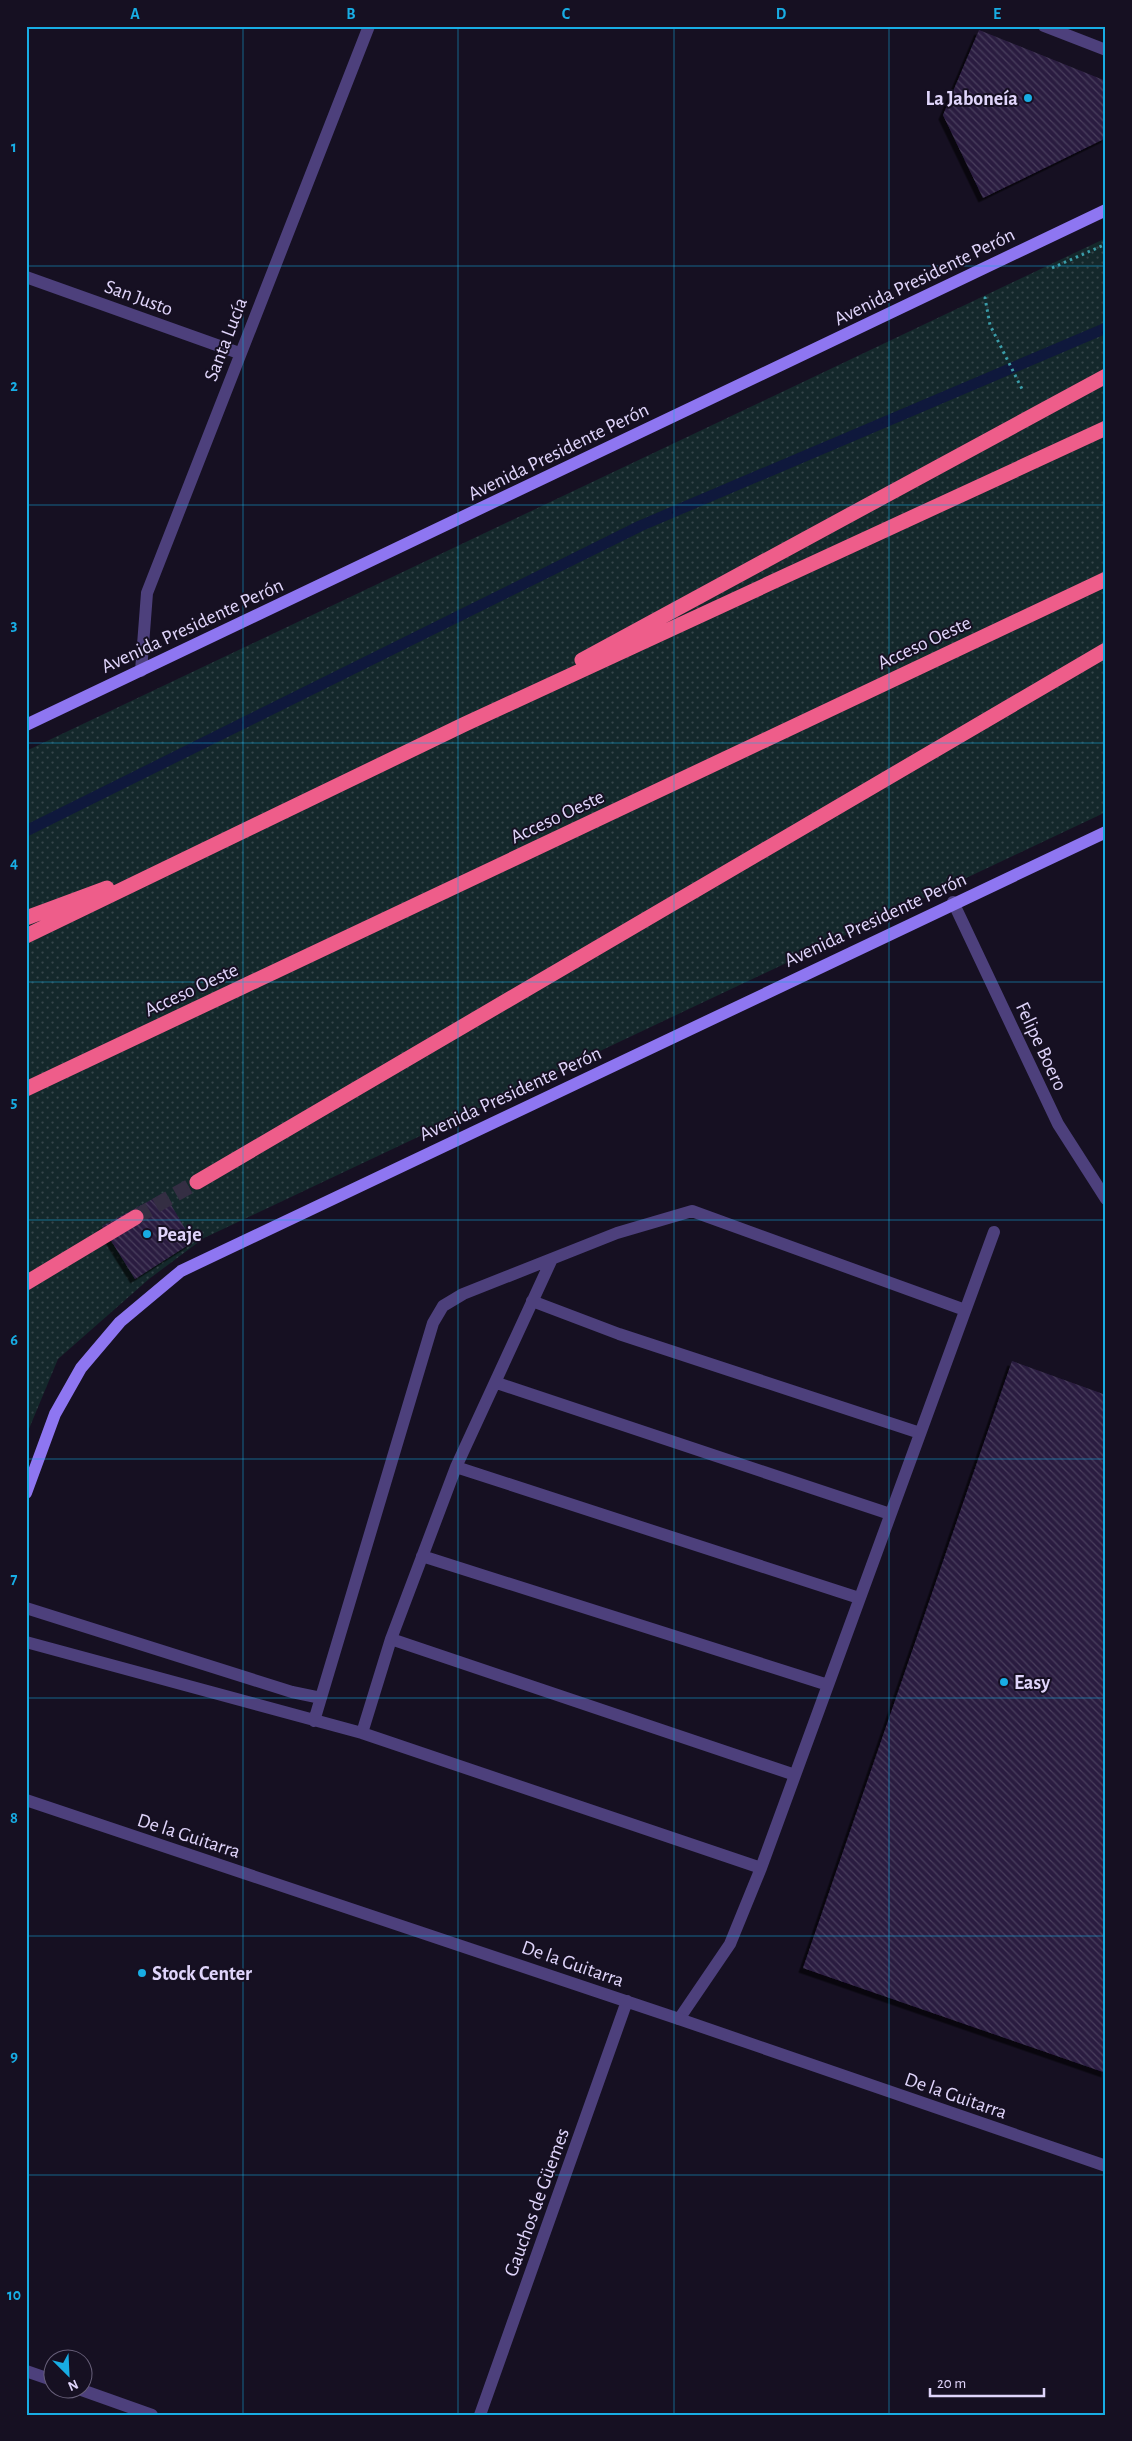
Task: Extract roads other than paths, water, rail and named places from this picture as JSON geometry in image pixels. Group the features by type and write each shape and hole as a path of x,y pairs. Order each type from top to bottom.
{"highway":[{"path":"465,724 949,459 1106,376"},
{"path":"26,936 465,724 1106,428"},
{"name":"Acceso Oeste","path":"26,1089 1106,578"},
{"path":"197,1182 1106,650"},
{"path":"26,918 193,857"},
{"path":"26,1283 136,1217"}],"street":[{"name":"Santa Lucía","path":"140,671 147,593 239,353 369,26"},
{"path":"1044,26 1067,31 1106,50"},
{"name":"Avenida Presidente Perón","path":"26,725 1106,210"},
{"name":"San Justo","path":"26,277 239,353"},
{"name":"Avenida Presidente Perón","path":"26,1493 55,1414 80,1368 120,1322 181,1271 954,902 1106,832"},
{"name":"Felipe Boero","path":"954,902 1058,1124 1106,1199"},
{"path":"314,1721 433,1323 444,1306 463,1294 551,1261 617,1233 692,1211 965,1310"},
{"path":"679,2019 730,1944 828,1685 994,1232"},
{"path":"362,1733 391,1640 456,1468 551,1261"},
{"path":"532,1301 619,1334 920,1433"},
{"path":"496,1383 890,1514"},
{"path":"456,1468 859,1598"},
{"path":"422,1556 828,1685"},
{"path":"26,1608 292,1692 321,1698"},
{"path":"391,1640 794,1775"},
{"path":"26,1642 362,1733 760,1868"},
{"name":"De la Guitarra","path":"26,1800 627,2001 1106,2166"},
{"name":"Gauchos de Güemes","path":"480,2415 627,2001"},
{"path":"26,2371 42,2377"},
{"path":"92,2394 152,2415"}],"waterway":[{"path":"26,831 640,526 1106,328"}],"tunnel":[{"path":"136,1217 197,1182"}],"place":[{"name":"La Jaboneía","path":"1028,98"},
{"name":"Peaje","path":"147,1234"},
{"name":"Easy","path":"1004,1682"},
{"name":"Stock Center","path":"142,1973"}]}
